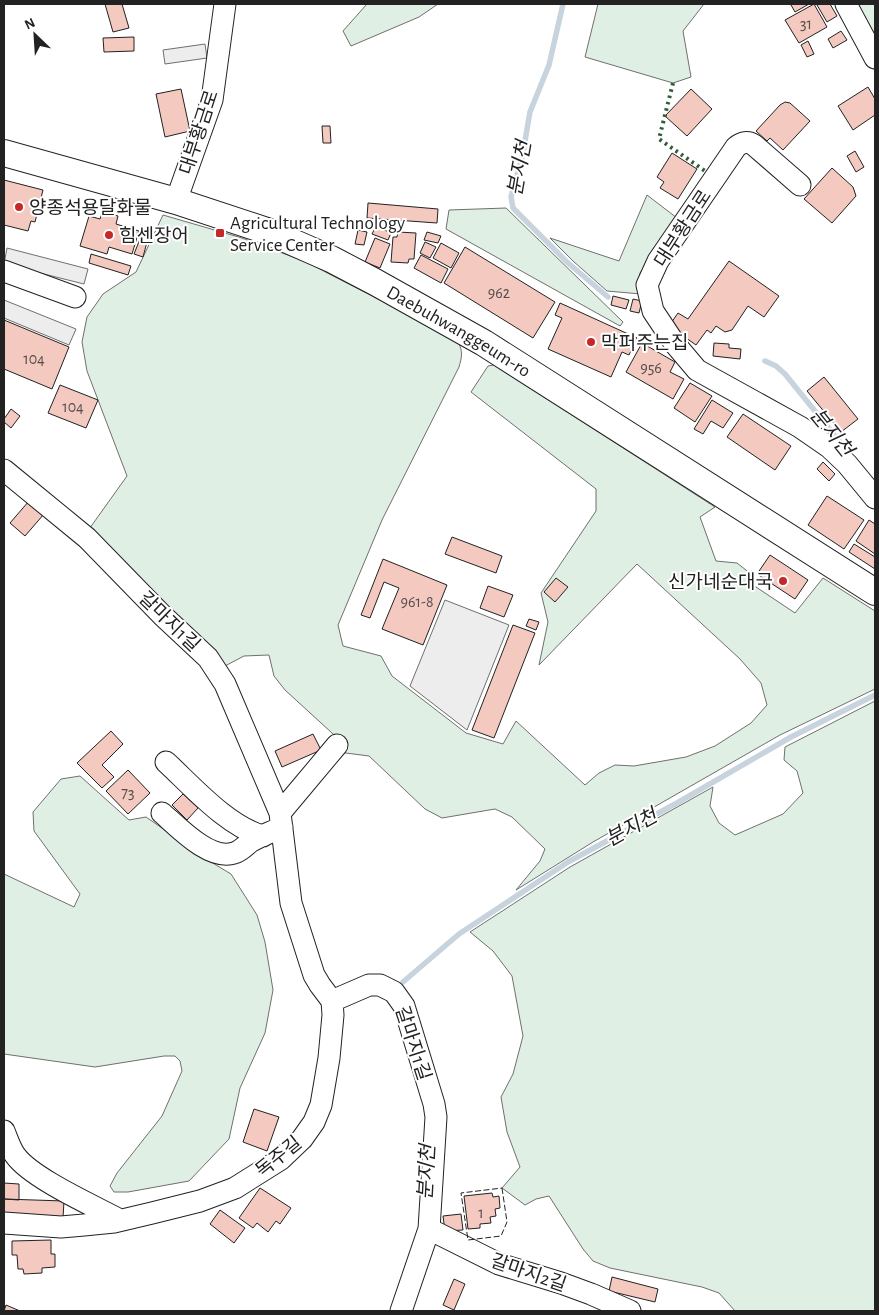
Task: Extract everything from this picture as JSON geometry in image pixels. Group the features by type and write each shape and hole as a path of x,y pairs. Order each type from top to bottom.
{"main road":[{"name":"Daebuhwanggeum-ro","path":"4,153 176,201 295,242 331,259 392,290 536,374 875,592"}],"street":[{"name":"대부황금로","path":"176,201 212,100 225,4"},
{"path":"846,4 875,58"},
{"name":"대부황금로","path":"800,185 750,142 745,142 736,147 658,261 647,285 653,311 675,344 697,370 800,427 829,447 847,464 875,498"},
{"path":"4,271 75,297"},
{"name":"갈마지1길","path":"4,470 87,538 162,615 208,658 225,684 281,820 291,903 314,974 320,985 332,1001 357,989 369,985 380,985 394,992 404,1006 431,1094 436,1117 429,1229 401,1311"},
{"path":"162,814 199,844 212,851 224,854 235,853 263,836 281,820 337,745"},
{"path":"166,762 229,819 252,833 263,836"},
{"name":"독주길","path":"4,1223 61,1227 120,1220 200,1201 235,1188 281,1159 302,1139 314,1122 321,1105 329,1058 333,1015 332,1001"},
{"path":"4,1130 15,1154 26,1166 57,1186 120,1220"},
{"name":"갈마지2길","path":"429,1229 499,1264 561,1283 630,1311"}],"green space":[{"path":"367,4 438,4 419,17 351,46 343,31"},
{"path":"598,4 704,4 683,31 691,77 673,83 585,57"},
{"path":"858,4 875,4 875,35"},
{"path":"647,195 677,218 640,273 641,294 607,291 550,238 619,261"},
{"path":"506,208 623,322 620,326 446,229 449,210"},
{"path":"163,215 242,238 304,261 458,342 462,354 459,367 382,520 338,625 343,646 381,656 392,676 466,733 503,744 516,721 585,785 599,773 615,765 634,766 686,757 715,746 751,723 767,705 761,683 740,659 637,564 539,665 548,622 541,593 596,511 596,489 471,392 488,366 494,365 715,507 700,517 716,561 737,563 751,574 747,581 795,613 823,578 875,611 875,689 780,735 593,842 516,890 540,861 545,849 512,817 495,809 442,818 425,809 369,756 338,752 344,744 285,690 274,676 269,655 244,656 225,666 87,532 127,476 87,371 82,342 87,317 103,294 136,272"},
{"path":"875,701 875,1311 735,1311 719,1293 702,1287 610,1268 593,1261 583,1249 549,1196 536,1199 525,1205 502,1188 520,1167 507,1132 501,1097 513,1074 523,1036 512,976 493,951 470,932 570,867 713,787 710,806 719,823 735,835 783,814 803,793 797,771 784,760 785,747"},
{"path":"80,776 129,820 146,817 231,874 257,915 265,942 273,990 265,1033 240,1088 229,1139 189,1181 128,1192 114,1192 110,1186 117,1173 162,1116 182,1071 180,1061 175,1056 95,1067 4,1054 4,874 74,907 80,894 34,831 33,812 61,779"}],"shaded area":[{"path":"205,44 207,58 165,64 163,50"},
{"path":"7,248 88,269 84,284 4,264"},
{"path":"4,300 76,329 69,345 4,318"},
{"path":"445,600 509,625 467,730 410,686"}],"building":[{"path":"105,4 122,4 129,28 113,32"},
{"path":"809,4 795,12 791,5"},
{"path":"814,4 827,27 799,43 785,20"},
{"path":"830,4 837,16 827,22 817,5"},
{"path":"841,31 847,40 833,48 828,39"},
{"path":"134,37 134,51 104,52 103,38"},
{"path":"808,41 814,54 807,57 801,45"},
{"path":"868,87 875,99 875,115 853,130 838,106"},
{"path":"181,89 190,131 165,137 156,94"},
{"path":"691,89 712,109 687,136 665,116"},
{"path":"785,102 790,103 810,121 783,150 770,138 767,141 756,131"},
{"path":"322,126 330,126 331,143 323,143"},
{"path":"855,151 864,167 856,172 847,156"},
{"path":"672,153 697,169 678,199 660,188 664,182 657,177"},
{"path":"832,168 853,187 856,196 832,223 804,199"},
{"path":"4,180 43,190 35,222 31,221 28,231 4,225"},
{"path":"368,203 438,209 437,223 367,218"},
{"path":"102,212 118,216 116,224 139,231 132,254 109,247 107,254 80,246 89,216 100,219"},
{"path":"376,226 391,233 388,240 372,234"},
{"path":"358,230 367,232 364,245 355,244"},
{"path":"398,232 416,233 414,259 409,259 408,263 391,262 393,237 397,237"},
{"path":"427,232 441,236 438,243 424,240"},
{"path":"375,238 390,244 380,268 365,262"},
{"path":"140,239 147,242 143,257 134,254"},
{"path":"425,242 436,247 430,258 420,253"},
{"path":"441,243 459,253 451,268 433,258"},
{"path":"465,247 555,302 533,338 444,283"},
{"path":"91,254 131,266 128,275 89,263"},
{"path":"421,255 448,269 441,283 414,268"},
{"path":"729,261 779,296 764,317 748,306 732,330 725,332 716,326 711,333 707,330 696,345 669,326 678,313 688,319"},
{"path":"613,296 629,300 626,309 611,305"},
{"path":"633,299 642,301 639,313 630,311"},
{"path":"560,303 637,338 629,355 622,352 611,377 548,349 562,318 555,315"},
{"path":"4,320 69,347 52,389 4,369"},
{"path":"642,343 675,362 670,372 684,379 673,399 626,372"},
{"path":"714,343 729,344 729,348 741,349 740,359 713,356"},
{"path":"824,377 858,419 841,432 807,391"},
{"path":"690,383 712,396 695,422 674,408"},
{"path":"60,385 98,400 86,428 48,413"},
{"path":"712,400 733,413 723,428 711,421 703,434 694,429"},
{"path":"11,409 20,416 11,428 4,422 4,419"},
{"path":"743,414 791,446 775,470 727,437"},
{"path":"823,462 835,474 829,481 817,469"},
{"path":"827,496 864,520 844,549 808,525"},
{"path":"29,501 44,514 25,536 10,523"},
{"path":"869,520 875,524 875,554 856,541"},
{"path":"452,537 502,556 496,573 445,554"},
{"path":"854,544 875,557 875,569 849,552"},
{"path":"770,555 808,580 795,599 757,574"},
{"path":"383,559 447,585 423,645 382,629 399,588 384,582 370,618 361,615"},
{"path":"556,578 568,587 555,602 544,592"},
{"path":"488,586 513,595 504,617 480,608"},
{"path":"529,619 539,622 536,630 526,626"},
{"path":"513,625 535,633 494,738 472,730"},
{"path":"111,731 123,744 102,765 114,777 102,788 77,763"},
{"path":"313,734 321,750 282,767 275,751"},
{"path":"128,770 150,793 128,814 106,791"},
{"path":"183,794 198,808 187,820 172,805"},
{"path":"254,1109 279,1117 267,1151 243,1142"},
{"path":"4,1183 19,1184 19,1200 4,1199"},
{"path":"260,1188 291,1208 280,1224 276,1221 268,1232 257,1223 253,1228 239,1218"},
{"path":"492,1193 493,1197 499,1196 500,1208 495,1209 496,1216 490,1217 491,1223 480,1224 480,1228 468,1229 464,1196"},
{"path":"4,1199 64,1201 63,1218 4,1216"},
{"path":"220,1210 245,1228 234,1243 210,1224"},
{"path":"461,1214 463,1230 445,1231 443,1216"},
{"path":"51,1240 51,1254 55,1254 55,1267 42,1268 42,1273 24,1274 23,1269 18,1269 17,1255 12,1255 12,1241"},
{"path":"612,1277 658,1289 655,1302 609,1291"},
{"path":"454,1279 465,1284 454,1310 443,1305"},
{"path":"6,1305 20,1311 4,1311"}],"waterway":[{"name":"분지천","path":"563,4 549,65 530,112 522,158 511,197 513,208 567,262 608,297"},
{"name":"분지천","path":"765,361 776,366 785,374 844,447"},
{"name":"분지천","path":"403,982 459,934 568,862 677,803 791,737 875,695"}],"hedge":[{"path":"673,83 659,139 705,171"}],"fence":[{"path":"502,1188 507,1222 501,1236 468,1240 461,1193 502,1188"}],"place":[{"name":"양종석용달화물","path":"19,207"},
{"name":"Agricultural Technology Service Center","path":"220,233"},
{"name":"힘센장어","path":"109,235"},
{"name":"막퍼주는집","path":"591,342"},
{"name":"신가네순대국","path":"783,581"}]}
